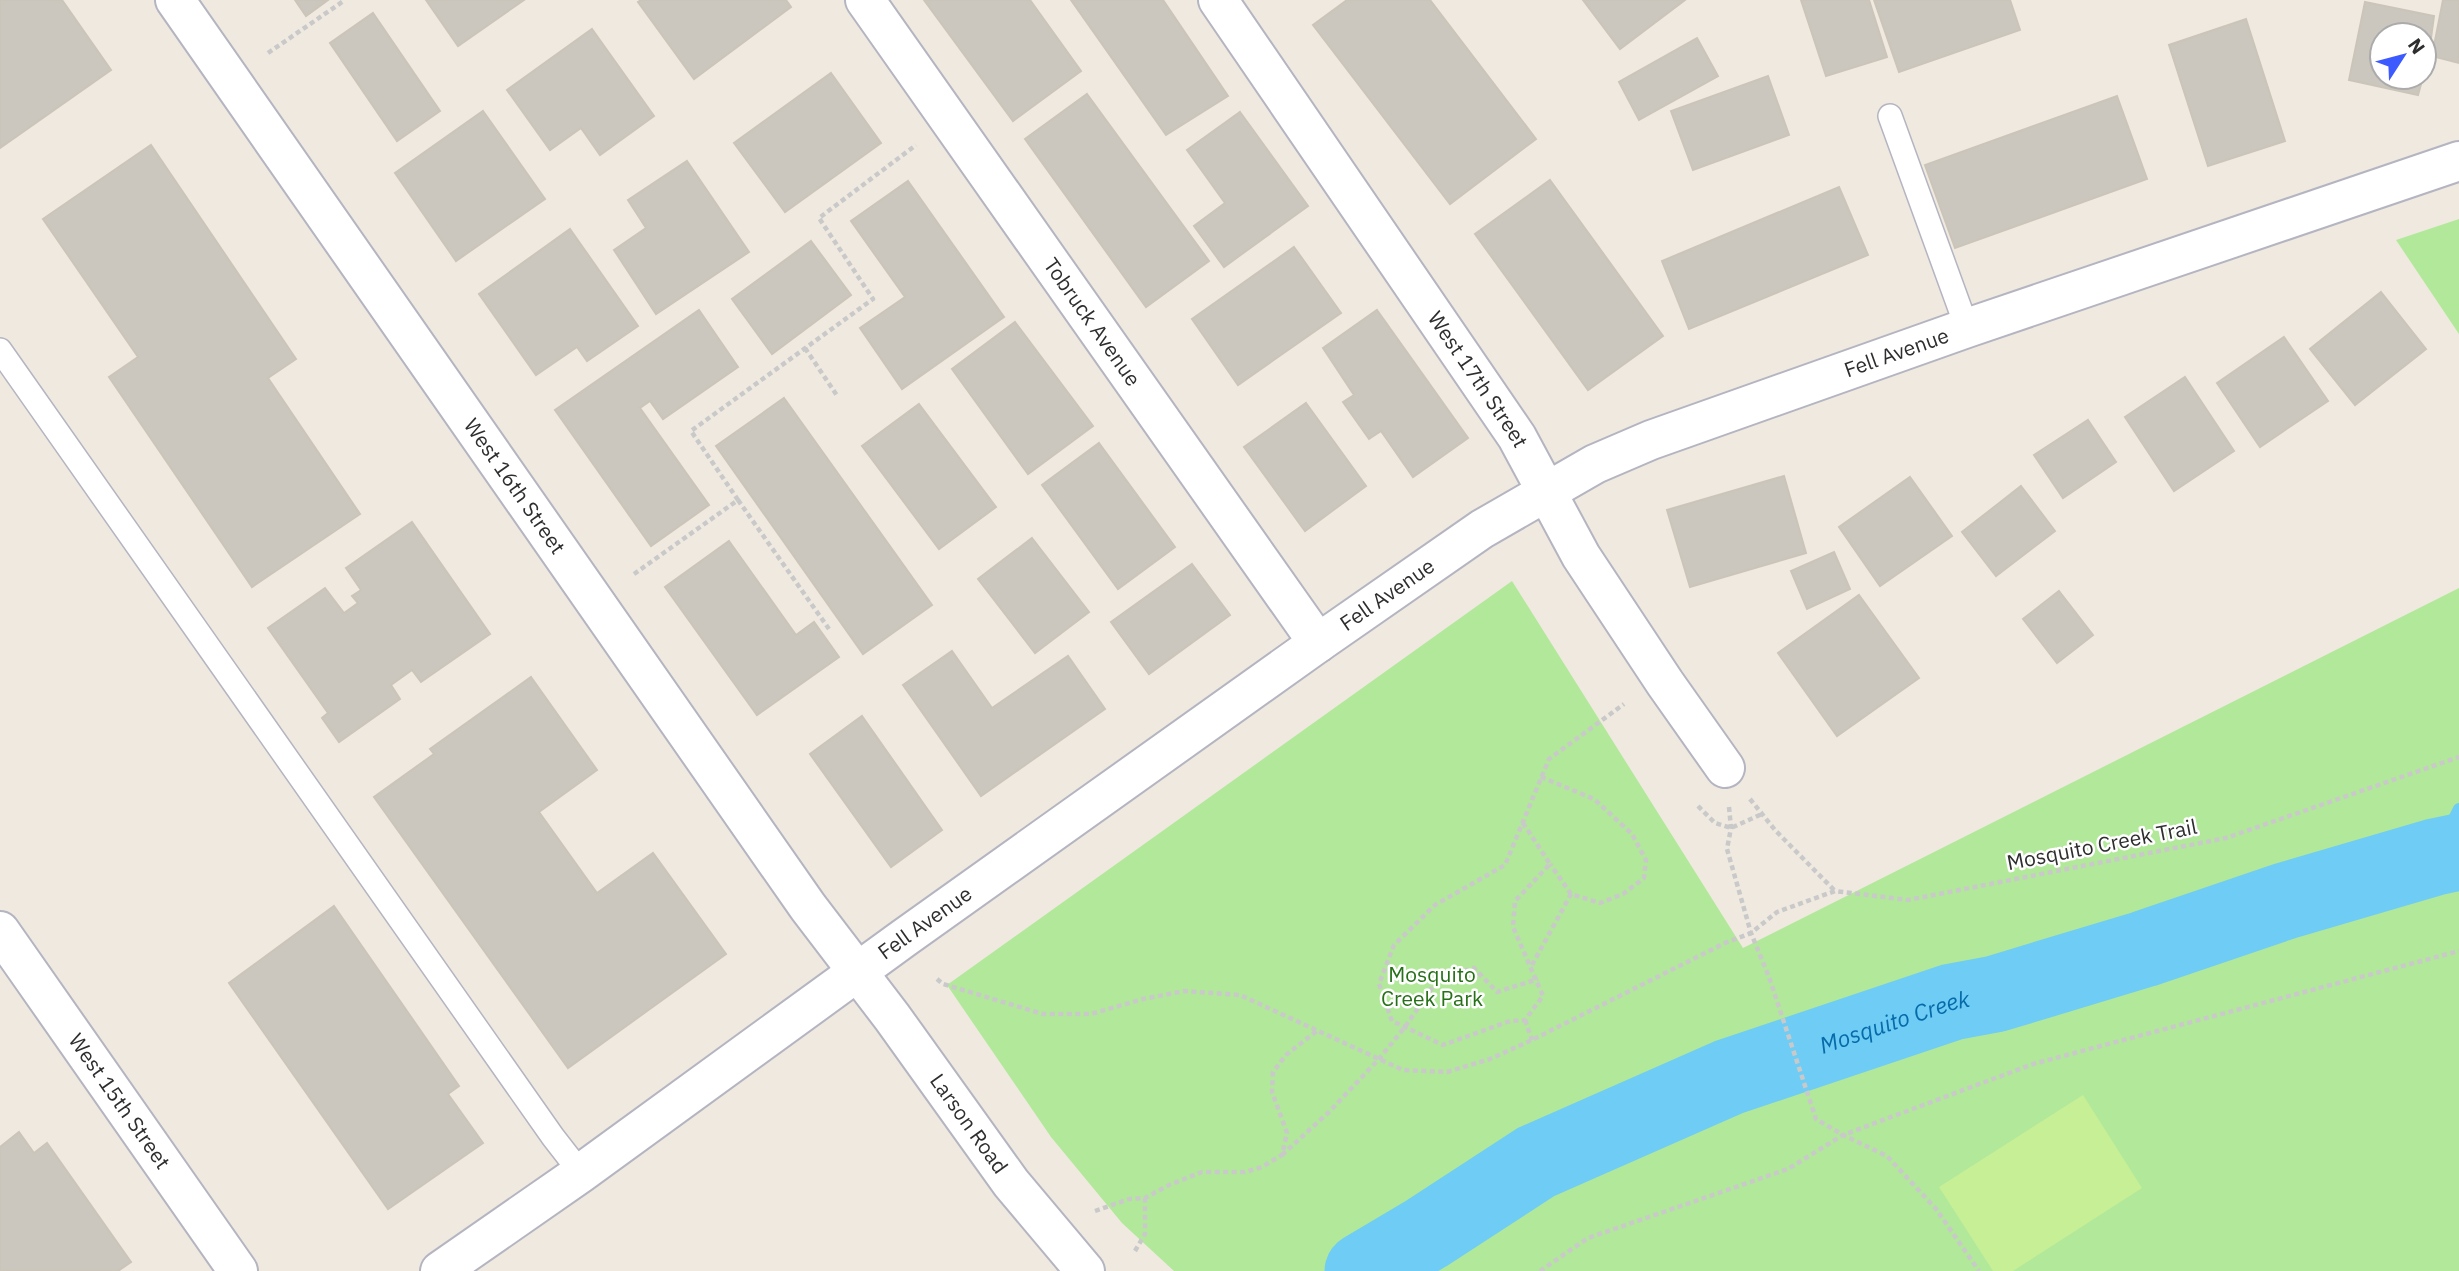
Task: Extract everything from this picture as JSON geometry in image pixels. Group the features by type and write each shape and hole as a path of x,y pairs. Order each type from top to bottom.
{"street":[{"name":"West 16th Street","path":"175,0 689,738 857,972"},
{"name":"Tobruck Avenue","path":"864,0 1318,643"},
{"name":"West 17th Street","path":"1218,0 1517,438 1581,556 1725,768"},
{"name":"Fell Avenue","path":"440,1271 581,1173 1318,643 1482,529 1595,464 1651,440 1967,328 2459,161"},
{"name":"West 15th Street","path":"0,931 239,1271"},
{"name":"Larson Road","path":"857,972 1011,1183 1085,1271"}],"lane":[{"path":"1890,116 1967,328"},
{"path":"0,350 553,1137 581,1173"}],"path":[{"path":"268,53 345,0"},
{"path":"830,629 691,431 873,299 819,218 921,140"},
{"path":"805,348 838,397"},
{"path":"634,575 738,500"},
{"path":"1550,864 1515,901 1513,927 1538,979 1543,996 1525,1020 1510,1021 1443,1045 1392,1021 1379,984 1395,945 1435,905 1505,865 1549,759 1624,704"},
{"name":"Mosquito Creek Trail","path":"937,979 943,984 1043,1014 1091,1014 1184,991 1240,995 1403,1070 1447,1072 1490,1059 1532,1040 1725,943 1751,933 1777,912 1835,891 1908,900 2227,838 2459,757"},
{"path":"1725,768 1762,814 1835,891"},
{"path":"1725,768 1731,828 1727,849 1751,933 1769,977 1816,1119 1887,1156 1936,1209 1979,1271"},
{"path":"1523,822 1571,894 1600,903 1623,894 1644,878 1646,860 1632,834 1594,799 1541,777"},
{"path":"1698,806 1715,822 1731,828 1762,814"},
{"path":"1532,966 1571,894"},
{"path":"1540,1271 1588,1238 1788,1169 1843,1135 2033,1064 2459,951"},
{"path":"1095,1211 1129,1199 1145,1198 1168,1185 1202,1172 1245,1172 1262,1167 1282,1155 1329,1112 1378,1060 1438,979 1474,968 1497,992 1538,979"},
{"path":"1525,1020 1532,1040"},
{"path":"1282,1155 1287,1133 1272,1092 1273,1072 1286,1055 1318,1030"},
{"path":"1135,1251 1145,1234 1145,1198"}],"green space":[{"path":"2459,219 2459,334 2396,240"},
{"name":"Mosquito Creek Park","path":"1512,581 1743,948 2459,588 2459,1271 1174,1271 1122,1223 1051,1137 947,985"},
{"path":"2083,1095 2142,1188 2013,1271 1993,1271 1939,1187"}],"building":[{"path":"0,0 62,0 111,70 0,148"},
{"path":"295,0 328,0 306,16"},
{"path":"426,0 524,0 458,46"},
{"path":"786,0 791,7 694,79 638,2"},
{"path":"924,0 1030,0 1081,71 1013,121"},
{"path":"1071,0 1163,0 1228,96 1166,135"},
{"path":"1347,0 1430,0 1536,139 1450,204 1313,25"},
{"path":"1583,0 1685,0 1620,49"},
{"path":"1801,0 1869,0 1887,57 1826,76"},
{"path":"1874,0 2010,0 2020,30 1899,72"},
{"path":"2443,0 2459,0 2459,63 2438,58 2438,25"},
{"path":"2365,2 2434,16 2433,21 2368,21 2368,84 2349,80"},
{"path":"373,13 440,111 397,141 330,43"},
{"path":"2246,19 2285,141 2208,166 2169,45"},
{"path":"592,29 654,116 600,155 581,128 550,150 507,90"},
{"path":"1697,38 1718,76 1639,120 1619,82"},
{"path":"831,73 881,143 785,212 734,143"},
{"path":"1768,76 1789,135 1693,170 1671,111"},
{"path":"2400,91 2419,91 2418,95"},
{"path":"1087,94 1209,261 1146,307 1025,139"},
{"path":"2117,96 2147,179 1955,248 1925,165"},
{"path":"483,111 545,199 456,261 395,173"},
{"path":"1240,112 1308,206 1224,267 1194,226 1225,203 1187,150"},
{"path":"151,145 296,359 268,378 360,514 252,587 109,377 138,357 43,219"},
{"path":"687,161 749,252 656,314 614,250 646,228 628,200"},
{"path":"1550,180 1663,336 1588,390 1475,234"},
{"path":"908,181 1004,317 902,389 860,328 905,297 851,221"},
{"path":"1839,187 1868,255 1689,329 1662,261"},
{"path":"570,229 638,326 587,361 577,347 536,375 479,294"},
{"path":"811,241 851,295 772,354 732,299"},
{"path":"1294,247 1341,313 1238,385 1192,319"},
{"path":"2381,292 2426,349 2355,405 2310,349"},
{"path":"699,310 738,367 663,419 650,401 640,408 709,505 651,546 555,410"},
{"path":"1377,310 1468,438 1413,477 1381,431 1369,439 1343,402 1354,395 1323,348"},
{"path":"1015,322 1093,426 1028,474 952,369"},
{"path":"2284,337 2328,401 2260,447 2217,383"},
{"path":"2185,377 2234,451 2174,491 2125,417"},
{"path":"784,398 932,605 863,654 716,446"},
{"path":"1306,403 1366,486 1305,531 1244,447"},
{"path":"919,404 996,507 939,549 862,446"},
{"path":"2088,420 2116,462 2063,498 2034,455"},
{"path":"1099,443 1175,547 1118,589 1042,485"},
{"path":"1784,476 1806,553 1690,587 1667,510"},
{"path":"1910,477 1952,536 1880,586 1839,527"},
{"path":"2021,486 2055,531 1996,576 1962,532"},
{"path":"412,522 490,634 421,682 412,670 391,685 400,699 339,742 322,718 328,713 268,628 325,588 344,613 358,603 352,596 361,590 346,568"},
{"path":"1032,538 1089,612 1035,653 978,579"},
{"path":"729,541 796,635 814,622 839,657 757,715 665,587"},
{"path":"1834,552 1850,589 1807,609 1791,571"},
{"path":"1192,564 1230,615 1149,674 1111,622"},
{"path":"2059,591 2093,635 2057,663 2023,619"},
{"path":"1859,595 1919,678 1837,736 1778,653"},
{"path":"952,651 992,708 1068,656 1105,709 981,796 903,685"},
{"path":"531,677 597,770 539,812 597,893 653,853 726,954 568,1068 374,797 434,754 430,749"},
{"path":"862,716 942,830 891,867 810,754"},
{"path":"334,906 459,1086 448,1094 483,1143 388,1209 229,983"},
{"path":"19,1132 34,1153 47,1143 131,1262 118,1271 0,1271 0,1147"}],"waterway":[{"path":"2435,857 2459,809"},
{"name":"Mosquito Creek","path":"1363,1271 1536,1162 1729,1077 1952,1002 1995,994 2144,949 2285,901 2459,852"}]}
